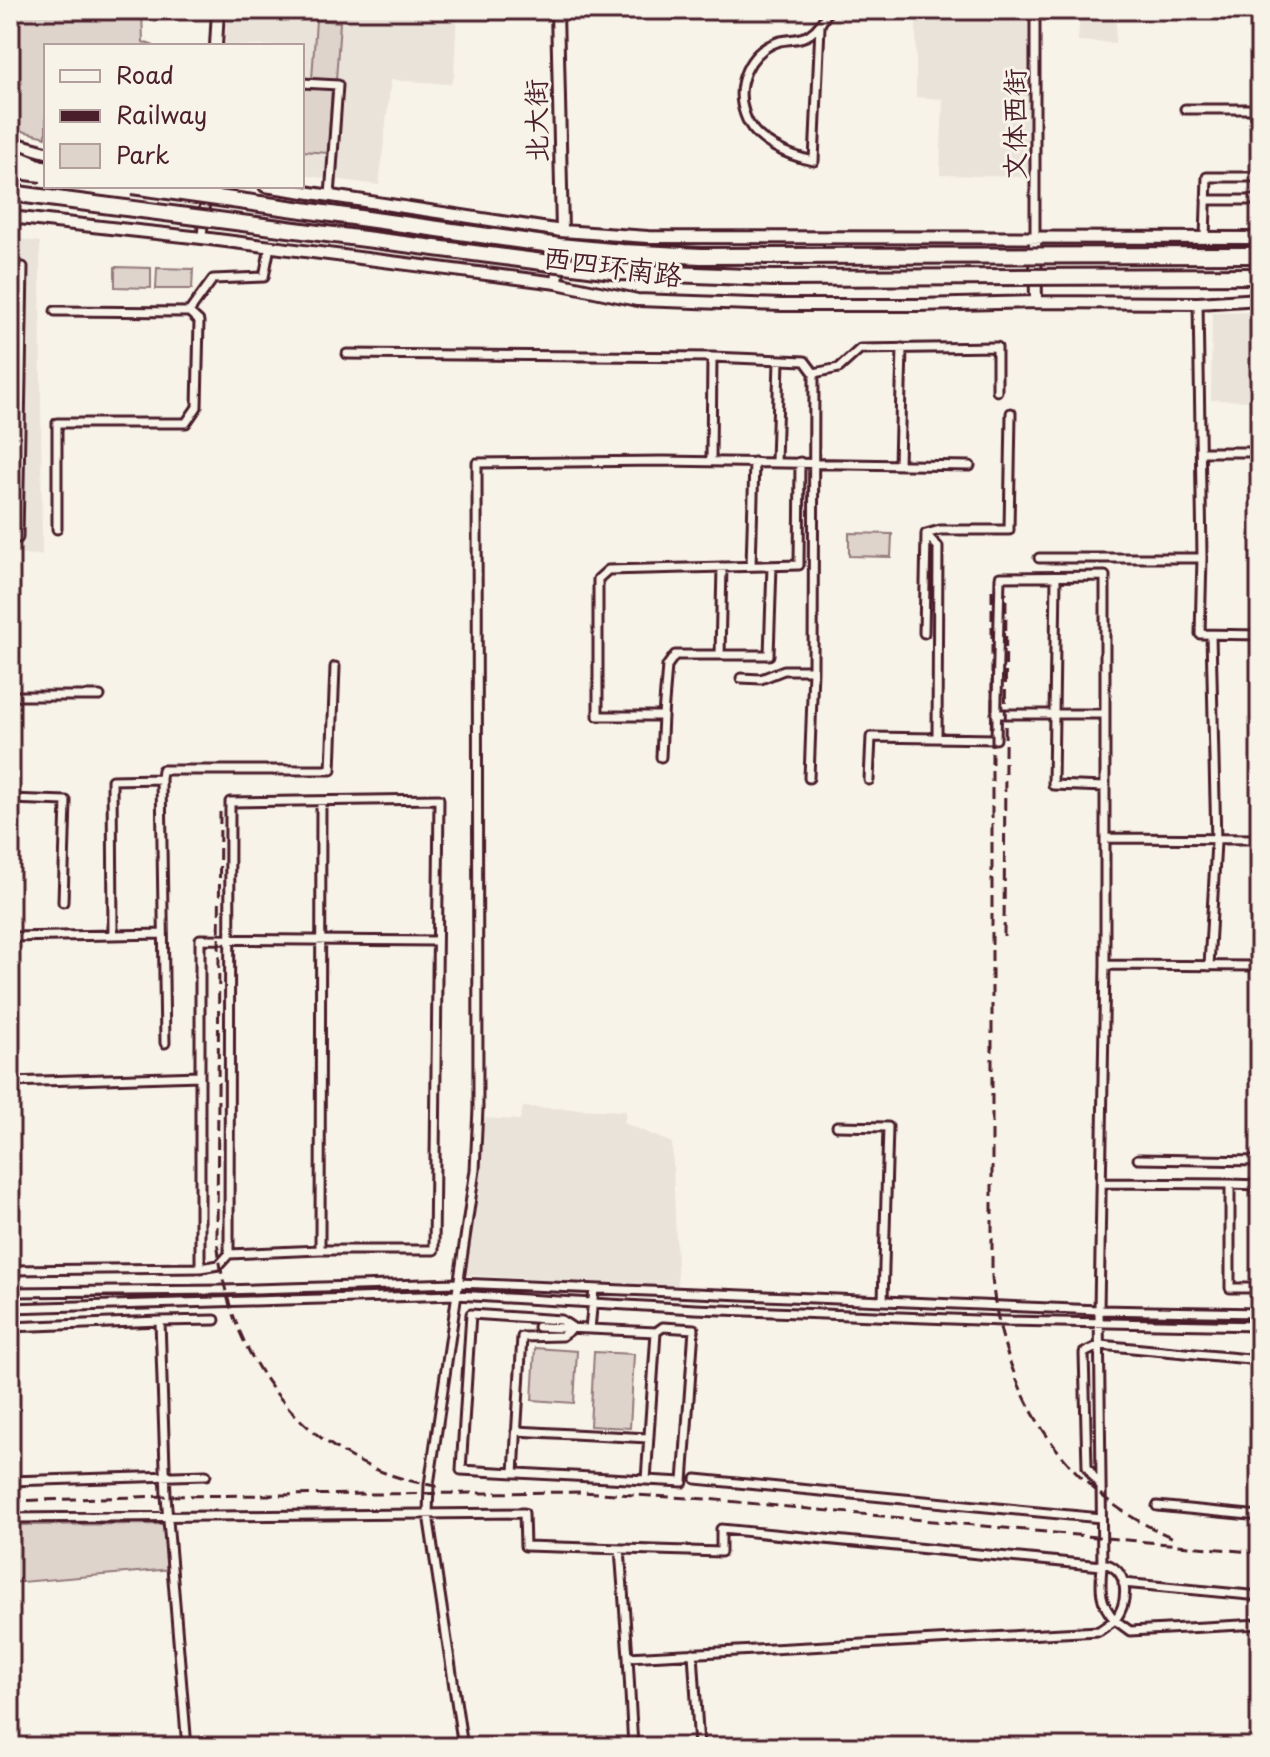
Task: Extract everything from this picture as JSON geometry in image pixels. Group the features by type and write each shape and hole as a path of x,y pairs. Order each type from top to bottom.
{"highway":[{"path":"10,158 44,172"},
{"path":"10,170 44,173"},
{"name":"西四环南路","path":"146,188 559,246 654,254"},
{"name":"西四环南路","path":"10,194 647,273"},
{"name":"西四环南路","path":"701,256 1260,254"},
{"name":"西四环南路","path":"744,277 1260,276"}],"street":[{"path":"216,44 218,10"},
{"name":"北大街","path":"557,10 562,231 557,283"},
{"path":"820,26 814,161 783,152 759,136 747,121 739,100 742,79 751,62 780,42 808,37 820,26 828,10"},
{"name":"文体西街","path":"1035,10 1035,238"},
{"path":"304,83 338,85 330,196"},
{"path":"1185,109 1260,109"},
{"path":"10,142 44,154"},
{"path":"10,158 44,155"},
{"path":"1205,238 1207,177 1260,177"},
{"name":"西四环南路","path":"162,188 206,191 561,245 654,254 1260,254"},
{"name":"西四环南路","path":"278,188 562,231 648,237 1260,238"},
{"path":"202,238 206,191"},
{"name":"西四环南路","path":"10,194 559,266 647,273 744,277 1260,276"},
{"path":"1206,200 1260,200"},
{"name":"西四环南路","path":"10,217 557,283 637,300 782,305 1198,303 1260,299"},
{"path":"1035,238 1036,302"},
{"path":"189,312 213,279 264,277 270,246"},
{"path":"10,266 23,267 18,538 10,538"},
{"path":"1198,303 1202,452 1200,634 1260,635"},
{"path":"55,311 189,312 199,321 197,407 186,423 57,423 57,529"},
{"path":"814,373 839,368 860,349 997,347 997,391"},
{"path":"899,464 902,348"},
{"path":"347,354 712,357 805,361 814,373 815,462 809,778"},
{"path":"711,461 712,357"},
{"path":"776,462 779,360"},
{"path":"926,534 940,530 1009,530 1011,413"},
{"path":"1202,452 1260,452"},
{"path":"463,1747 428,1514 429,1485 475,1170 478,1109 477,463 711,461 970,466"},
{"path":"751,566 754,462"},
{"path":"663,716 598,716 598,579 608,570 799,565 800,462"},
{"path":"924,633 926,534"},
{"path":"926,534 938,547 937,738"},
{"path":"1039,558 1202,558"},
{"path":"661,757 669,660 675,655 769,655 772,566"},
{"path":"720,655 722,567"},
{"path":"869,780 871,737 996,739 1000,577 1105,576 1105,965 1099,1310 1101,1599 1106,1611 1130,1631 1260,1624"},
{"path":"1056,577 1053,785 1105,787"},
{"path":"1209,966 1216,839 1211,635"},
{"path":"165,1043 162,770 331,770 335,667"},
{"path":"741,678 761,679 784,670 813,670"},
{"path":"10,696 100,696"},
{"path":"996,714 1105,714"},
{"path":"113,935 112,780 161,779"},
{"path":"10,799 66,801 63,902"},
{"path":"10,1270 200,1268 219,1265 229,1254 230,802 439,799 434,1250 229,1254"},
{"path":"320,1250 321,801"},
{"path":"1105,838 1260,839"},
{"path":"10,937 163,934"},
{"path":"200,1268 200,939 437,941"},
{"path":"1105,965 1260,966"},
{"path":"10,1082 200,1076"},
{"path":"837,1126 888,1127 883,1301"},
{"path":"1138,1159 1260,1161"},
{"path":"1102,1183 1260,1185"},
{"path":"1230,1184 1230,1288 1260,1288"},
{"path":"10,1292 457,1283 1099,1310 1260,1313"},
{"path":"590,1329 594,1289"},
{"path":"10,1308 456,1295 743,1311 1260,1326"},
{"path":"538,1327 656,1332 663,1327 694,1329 683,1482 461,1470 471,1314 561,1320 573,1328"},
{"path":"10,1327 215,1320"},
{"path":"160,1321 165,1477 187,1747"},
{"path":"514,1473 522,1337 562,1336 573,1328"},
{"path":"646,1480 656,1332"},
{"path":"1101,1488 1087,1467 1084,1353 1100,1345 1260,1360"},
{"path":"516,1431 648,1438"},
{"path":"10,1481 206,1475"},
{"path":"696,1479 1101,1518"},
{"path":"1157,1506 1260,1516"},
{"path":"10,1518 524,1513 525,1546 721,1552 721,1529 1102,1566 1107,1564 1122,1577 1125,1593 1121,1611 1115,1620 1099,1631 628,1657"},
{"path":"620,1549 633,1747"},
{"path":"1123,1583 1260,1596"},
{"path":"693,1653 699,1747"}],"shaded area":[{"path":"227,10 457,10 454,77 450,84 391,80 379,185 304,175 304,44 225,44"},
{"path":"916,10 1029,10 1031,177 940,175 943,99 916,97"},
{"path":"1080,10 1117,10 1115,43 1078,41"},
{"path":"10,238 40,242 42,555 10,554"},
{"path":"1260,312 1260,401 1211,400 1212,313"},
{"path":"523,1107 626,1111 624,1123 672,1143 678,1287 465,1275 482,1118 520,1120"}],"green space":[{"path":"10,10 142,10 143,42 148,44 44,44 44,136 10,128"},
{"path":"316,20 340,22 336,80 312,79"},
{"path":"304,87 332,89 328,153 304,151"},
{"path":"115,267 151,268 151,288 115,287"},
{"path":"157,268 193,269 192,289 156,289"},
{"path":"849,533 892,534 891,557 849,556"},
{"path":"535,1348 577,1351 574,1403 532,1400"},
{"path":"594,1352 634,1354 630,1428 590,1426"},
{"path":"167,1524 172,1569 10,1583 10,1525"}],"railway":[{"path":"992,590 992,1277 998,1319 1009,1360 1025,1399 1046,1434 1071,1466 1101,1495 1135,1519 1174,1538"},
{"path":"1004,936 1006,592"},
{"path":"220,812 217,1236 224,1281 237,1324 256,1364 282,1400 313,1431 350,1457 391,1475 437,1486"},
{"path":"10,1501 166,1496 581,1492 707,1499 1260,1553"}]}
